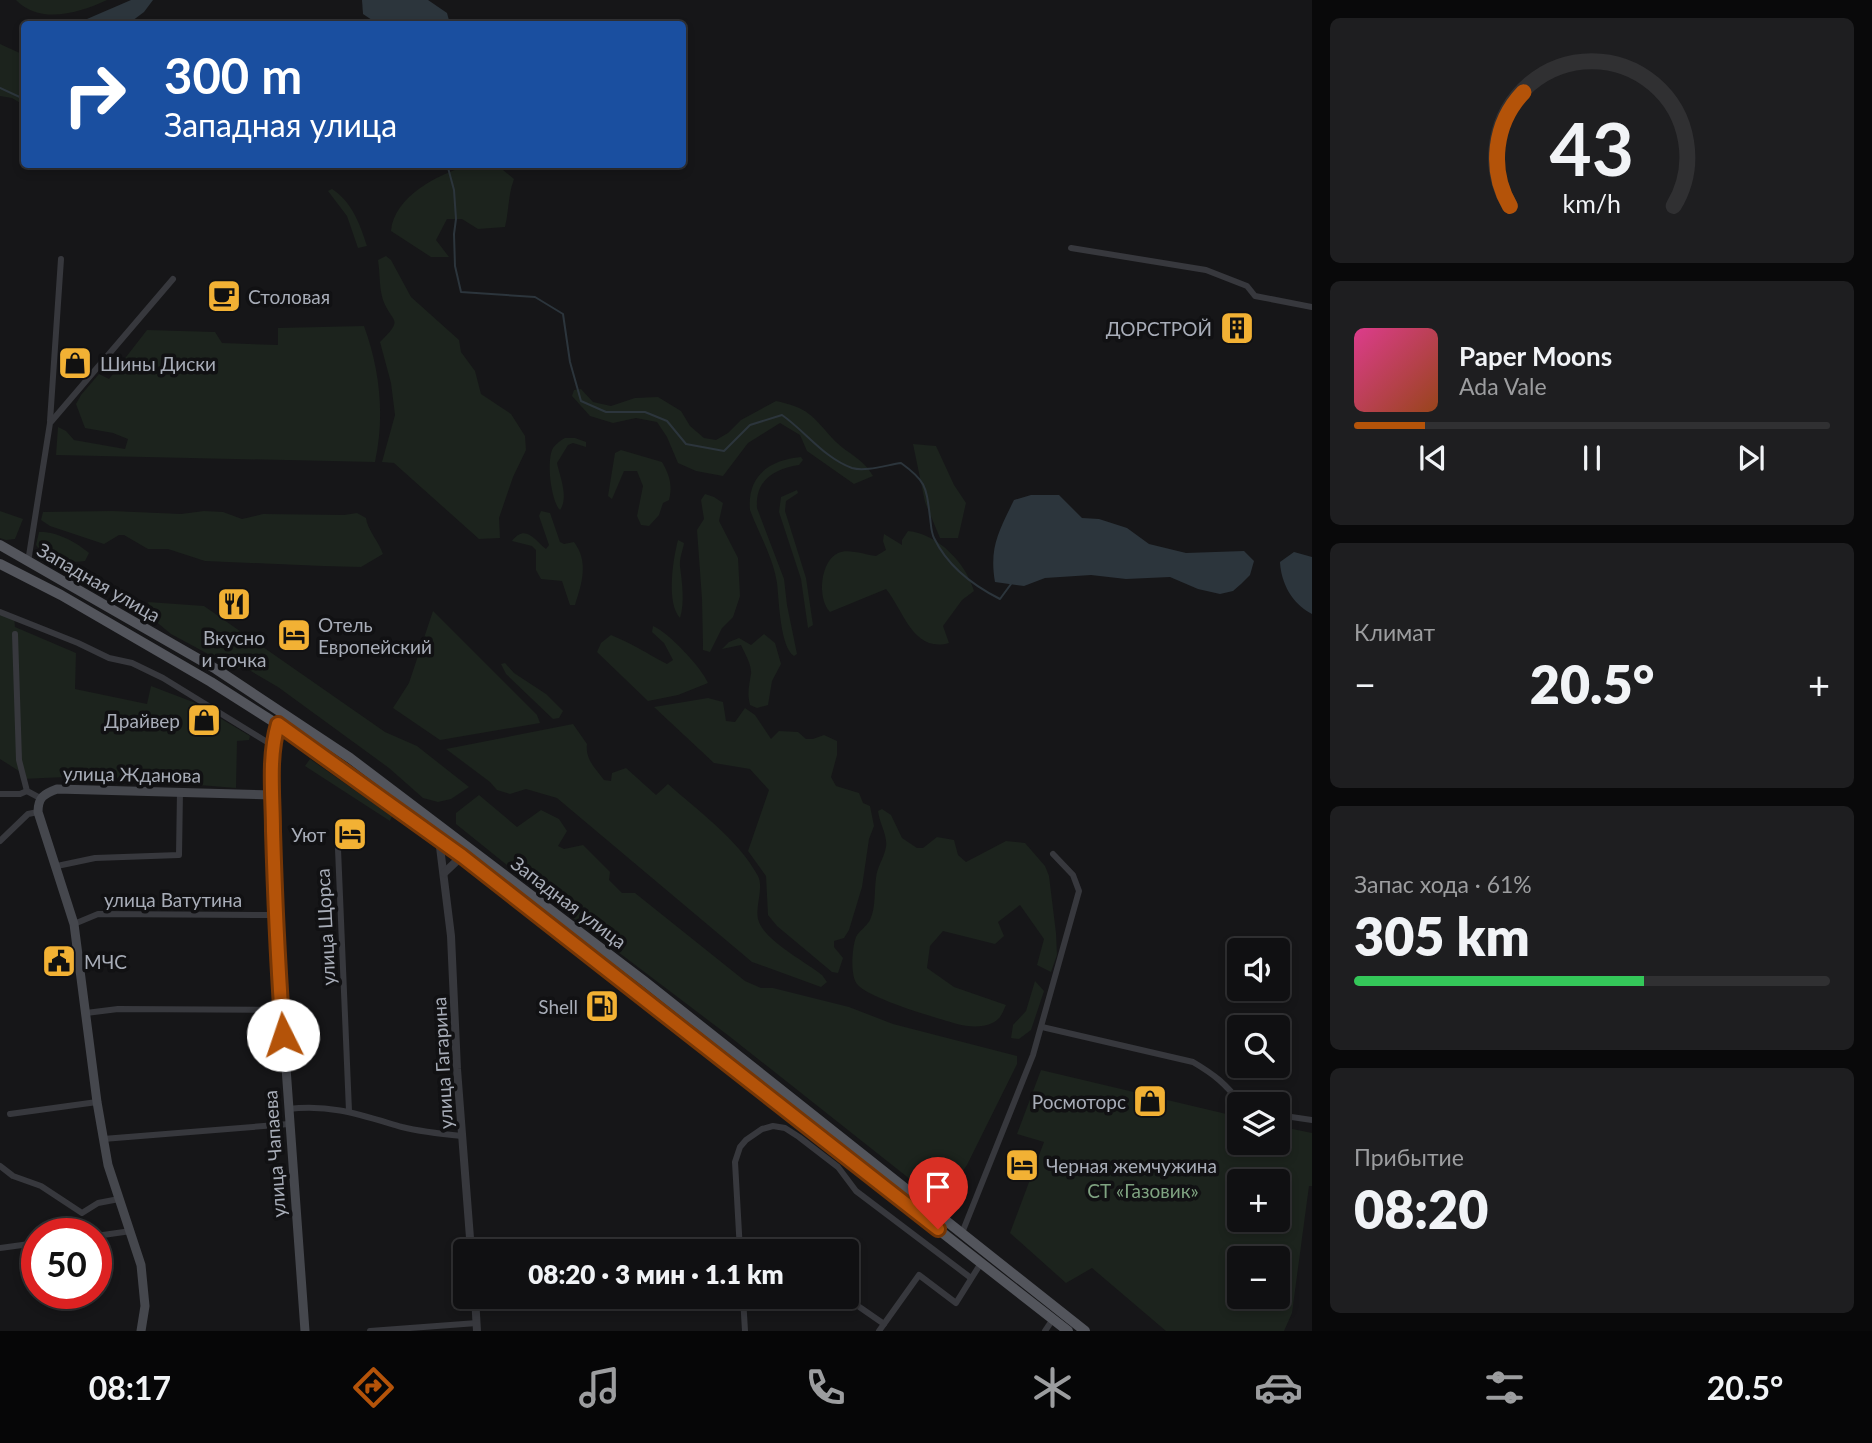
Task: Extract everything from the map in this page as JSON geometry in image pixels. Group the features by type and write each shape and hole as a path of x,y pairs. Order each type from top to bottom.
{"main road":[{"name":"Западная улица","path":"0,546 216,669 350,758 644,981 1085,1331"},
{"name":"Западная улица","path":"0,564 118,628 278,724 439,839 1068,1331"},
{"name":"улица Чапаева","path":"278,724 272,745 275,915 305,1331"},
{"name":"улица Жданова","path":"40,798 57,789 273,795"},
{"path":"40,798 38,812 74,924 108,1165 141,1265 145,1306 141,1331"}],"street":[{"path":"1071,248 1206,270 1247,286 1255,296 1312,307"},
{"path":"28,562 50,423 61,259"},
{"path":"50,423 173,279"},
{"path":"0,612 78,643 109,659 132,663 163,678 272,745"},
{"path":"0,793 20,794 27,791 19,760 15,634"},
{"name":"улица Жданова","path":"27,791 40,798"},
{"path":"57,866 95,858 179,855 180,791"},
{"path":"0,841 28,814 38,812"},
{"name":"улица Щорса","path":"337,825 349,1111"},
{"name":"улица Гагарина","path":"439,839 451,936 457,1069 470,1239"},
{"path":"962,1233 1033,1055 1079,891 1073,875 1053,853"},
{"path":"444,873 462,856"},
{"name":"улица Ватутина","path":"74,924 99,914 275,915"},
{"path":"86,1013 118,1009 281,1010"},
{"path":"1042,1027 1193,1062 1212,1073 1233,1092"},
{"path":"10,1115 97,1102"},
{"path":"288,1110 318,1108 349,1111 403,1127 462,1136"},
{"path":"1290,1117 1312,1120"},
{"path":"103,1139 289,1124"},
{"path":"739,1239 735,1162 740,1147 746,1140 762,1129 774,1126 785,1128 838,1167 856,1191 971,1278"},
{"path":"0,1166 13,1176 41,1186 82,1213 98,1203 119,1199"},
{"path":"112,1234 131,1231"},
{"path":"0,1248 21,1245"},
{"path":"880,1331 919,1275 956,1303 981,1263"},
{"path":"859,1307 884,1324"},
{"path":"370,1331 477,1327 476,1309"},
{"path":"744,1309 745,1331"},
{"path":"1045,1331 1053,1319"}],"green space":[{"path":"16,0 107,0 72,12 48,14 26,8"},
{"path":"0,44 21,54 21,103 0,96"},
{"path":"461,168 501,168 514,179 505,227 478,229 462,219 447,219 436,240 449,257 431,257 391,231 394,218 409,197 445,174"},
{"path":"332,189 350,207 367,246 358,248 347,216 328,191"},
{"path":"386,256 391,260 411,297 459,340 461,352 475,371 481,394 511,414 525,436 526,450 513,477 499,518 500,538 479,539 394,463 382,462 395,415 391,383 380,342 394,324 381,290 378,260"},
{"path":"364,326 374,359 379,393 380,428 375,462 56,455 58,427 74,440 125,449 128,439 85,428 76,404 99,374 109,379 147,330 215,332 222,343 278,345 278,328"},
{"path":"581,389 593,402 611,406 635,398 658,397 681,411 690,426 704,438 716,440 741,420 776,401 787,404 814,418 873,476 854,484 807,451 800,435 780,423 748,443 723,476 696,471 678,463 657,422 636,418 613,423 590,416 572,396 574,390"},
{"path":"565,438 586,442 586,447 573,443 568,445 557,463 564,494 560,510 552,490 550,461 553,448"},
{"path":"913,444 936,446 954,485 966,503 958,538 940,538 925,502"},
{"path":"621,450 662,462 668,475 671,489 669,500 663,503 659,515 649,526 641,525 637,516 643,486 637,471 624,471 612,499 608,496 615,453"},
{"path":"801,457 803,460 799,465 782,469 768,478 759,490 757,498 757,508 784,579 797,654 794,656 789,651 783,633 775,573 750,510 750,498 756,479 762,472 779,462"},
{"path":"797,490 798,493 786,501 785,511 806,578 813,625 808,628 801,579 779,512 781,497"},
{"path":"705,494 723,503 719,521 738,558 740,596 733,617 722,628 710,652 703,650 697,530 704,519 701,500"},
{"path":"0,511 23,519 15,539 0,538"},
{"path":"541,511 550,513 560,542 574,542 579,550 583,565 582,581 575,605 570,605 562,581 541,579 536,570 536,550 532,546 512,541 517,536 526,534 546,549 549,545 539,516"},
{"path":"43,512 181,514 223,512 242,519 263,514 357,513 366,518 383,554 361,567 205,561 168,549 148,549 124,535 104,544 50,526 41,520"},
{"path":"908,531 930,538 949,552 965,570 974,591 962,600 943,626 949,643 926,642 918,636 886,589 830,612 823,598 824,572 827,564 838,553 847,551 876,556 886,550 884,534 902,545"},
{"path":"39,532 59,535 78,545 89,553 85,561 64,562 46,555 36,545"},
{"path":"678,540 684,543 680,563 683,599 680,618 672,592"},
{"path":"148,602 204,606 385,732 417,746 469,787 451,799 438,802 423,798 389,768 278,687 244,667 236,669 171,634 154,620"},
{"path":"0,611 14,615 15,627 76,653 75,689 147,704 151,686 193,702 250,736 249,740 237,741 236,788 89,776 21,779 19,771 0,759"},
{"path":"433,611 537,715 540,723 440,740 393,708 409,683"},
{"path":"653,626 684,651 708,683 678,695 648,701 597,652 601,643 611,635 667,664 673,660 664,643 652,632"},
{"path":"764,634 775,643 781,664 772,681 768,705 757,708 750,705 748,693 751,671 741,645 722,649 739,638 751,645"},
{"path":"505,663 514,673 546,694 563,711 559,718 553,719 506,674 501,664"},
{"path":"708,698 723,702 726,721 735,722 745,708 755,715 771,739 779,731 798,732 806,739 824,735 837,741 837,755 831,777 836,786 859,793 863,803 870,806 874,826 869,839 862,887 849,930 844,938 834,941 834,947 843,958 838,973 832,972 777,926 768,915 766,876 748,851 769,790 750,769 714,763 654,707"},
{"path":"573,724 587,744 591,763 604,780 611,781 612,773 626,768 656,795 668,784 729,838 750,863 760,881 757,914 761,927 776,942 822,975 827,982 821,987 752,962 557,798 526,789 510,794 497,790 446,749"},
{"path":"310,759 392,816 390,821 305,766"},
{"path":"479,795 517,827 541,810 559,819 567,831 558,846 564,849 583,845 610,872 609,880 622,893 635,893 745,981 761,988 773,988 849,1007 893,1024 1017,1056 1017,1064 967,1165 944,1198 930,1195 456,824 456,813"},
{"path":"882,809 891,815 902,838 917,848 923,848 937,837 954,840 958,855 966,862 1006,841 1025,843 1045,866 1049,876 1056,933 1057,955 1051,972 1037,965 1044,939 1020,905 998,922 1004,936 995,944 943,931 930,946 927,968 954,987 1006,1005 1001,1016 994,1022 984,1026 957,1024 875,996 857,984 852,961 855,942 872,915 877,874 886,847 878,811"},
{"path":"1035,981 1044,991 1031,1030 1019,1039 1011,1038 1013,1025 1026,1011"},
{"name":"СТ «Газовик»","path":"1041,1070 1227,1114 1227,1155 1290,1155 1290,1128 1312,1133 1312,1186 1309,1186 1292,1313 1284,1331 1166,1331 1092,1268 1066,1283 1010,1233 1044,1142 1017,1134"}],"shaded area":[{"path":"131,0 153,0 144,12 132,21 85,21"},
{"path":"362,0 428,0 447,13 449,21 374,21 363,14"},
{"path":"1031,495 1059,495 1082,518 1099,519 1127,528 1149,544 1186,553 1244,551 1254,561 1250,575 1233,591 1220,594 1198,589 1170,577 1126,579 1091,575 1045,578 1024,586 995,582 993,559 1000,530 1014,500"},
{"path":"1294,552 1312,557 1312,614 1293,599 1283,578 1280,562"}],"waterway":[{"path":"0,88 21,98"},
{"path":"448,168 454,190 455,266 461,292 535,297 563,314 570,362 581,401 606,412 645,412 667,421 686,444 724,451 750,425 782,415 842,464 857,469 870,469 901,463 916,475 923,485 933,536 946,558 980,588 1000,599 1011,584"}],"place":[{"name":"Столовая","path":"224,296"},
{"name":"ДОРСТРОЙ","path":"1237,328"},
{"name":"Шины Диски","path":"75,363"},
{"name":"Вкусно и точка","path":"234,604"},
{"name":"Отель Европейский","path":"294,635"},
{"name":"Драйвер","path":"204,720"},
{"name":"Уют","path":"350,834"},
{"name":"МЧС","path":"59,961"},
{"name":"Shell","path":"602,1006"},
{"name":"Росмоторс","path":"1150,1101"},
{"name":"Черная жемчужина","path":"1022,1165"}],"route":[{"path":"283,1035 275,915 272,745 278,724 462,856 938,1229"}]}
